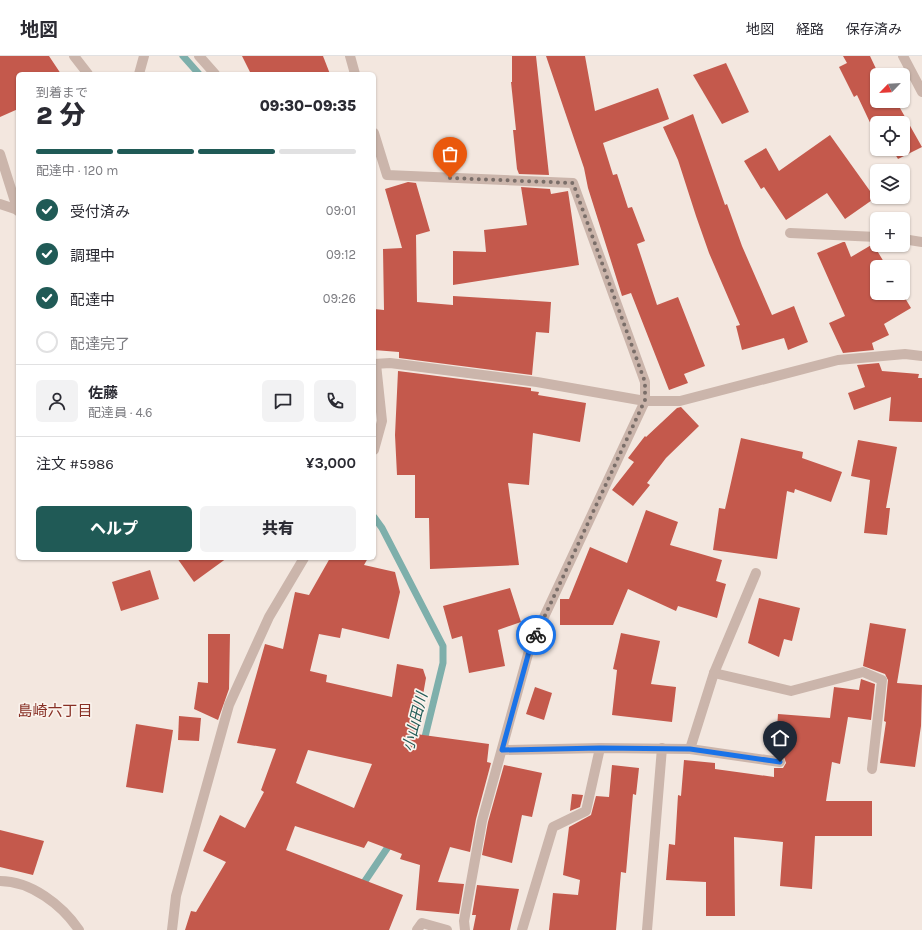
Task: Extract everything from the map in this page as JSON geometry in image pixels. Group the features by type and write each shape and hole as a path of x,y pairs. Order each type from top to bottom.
{"street":[{"path":"74,56 86,72"},
{"path":"140,72 144,56"},
{"path":"199,56 213,72"},
{"path":"350,56 354,72"},
{"path":"903,56 922,92"},
{"path":"376,139 388,175 573,183 645,382 645,400 530,648 482,821 464,921 464,930"},
{"path":"0,154 16,204"},
{"path":"0,204 16,209"},
{"path":"790,233 870,237"},
{"path":"910,240 922,242"},
{"path":"376,364 390,363 537,382 645,400 680,401 838,360 904,354 922,356"},
{"path":"376,372 382,421 376,443"},
{"path":"172,930 176,896 229,705 269,617 303,560"},
{"path":"690,749 714,673 756,573"},
{"path":"714,673 791,691 864,672 882,680 872,769"},
{"path":"502,750 600,748 690,749 780,762"},
{"path":"522,930 553,827 586,811 600,748"},
{"path":"647,930 662,748"},
{"path":"0,881 10,881 40,892 72,919 79,930"},
{"path":"418,930 422,923 447,930"}],"building":[{"path":"0,56 49,56 60,72 16,72 16,110 0,117"},
{"path":"242,56 323,56 329,72 250,72"},
{"path":"512,56 536,56 549,175 519,174 517,169 513,130 516,130 511,82"},
{"path":"546,56 585,56 595,111 658,88 669,119 603,143 613,175 617,174 628,208 632,207 645,241 637,244 657,305 678,297 705,366 684,374 688,383 669,390 631,293 622,296 588,188 584,168"},
{"path":"843,56 870,56 876,68 870,68 870,108 900,108 904,116 870,116 870,123 857,95 854,97 839,67 847,63"},
{"path":"726,63 749,112 722,124 693,75"},
{"path":"693,114 725,205 727,204 742,246 772,315 794,306 808,342 788,350 784,338 742,350 736,326 740,325 709,253 678,160 663,127"},
{"path":"910,126 922,147 910,153"},
{"path":"830,135 870,191 870,202 845,219 827,193 786,220 764,187 761,189 744,161 766,148 779,171"},
{"path":"896,156 904,156 898,159"},
{"path":"408,182 416,183 430,231 416,235 417,302 453,305 453,296 551,302 549,333 536,332 532,375 399,358 399,352 376,350 376,309 384,310 383,249 402,248 385,189"},
{"path":"521,187 550,189 551,194 568,191 579,265 453,285 453,251 486,252 484,230 527,225"},
{"path":"845,242 851,257 870,246 870,252 878,252 883,260 870,260 870,300 906,300 911,308 884,324 889,335 872,343 874,350 843,353 829,323 845,316 817,253"},
{"path":"879,363 882,371 919,374 918,378 922,378 922,422 889,421 891,397 854,410 848,393 865,387 857,365"},
{"path":"398,371 531,388 531,391 539,392 538,395 586,403 580,442 533,433 529,485 508,483 519,565 430,569 429,518 415,518 415,475 397,475 395,435"},
{"path":"681,407 699,426 666,458 647,483 650,485 633,506 612,490 634,462 628,458 645,436 646,437 677,408"},
{"path":"741,438 803,452 802,458 842,472 831,502 795,489 794,493 787,491 777,559 713,550 719,508 725,509"},
{"path":"858,440 897,447 886,508 890,508 887,535 864,533 870,480 851,476"},
{"path":"646,510 678,522 670,545 722,560 716,581 726,584 717,618 678,606 676,611 628,589 613,625 560,625 560,599 569,599 590,547 627,563"},
{"path":"178,560 224,560 194,582"},
{"path":"329,560 367,560 364,565 395,572 400,592 389,639 342,628 340,638 319,634 310,671 327,675 326,682 392,697 397,664 423,669 426,678 416,734 489,744 487,762 491,763 476,819 470,852 450,847 438,882 464,884 459,914 416,910 420,865 400,859 402,854 368,841 364,848 295,826 286,850 403,895 389,930 185,930 191,911 196,912 226,862 203,851 220,815 245,828 264,792 261,790 276,749 237,743 265,644 283,649 295,592 309,595","holes":["308,750 372,764 354,808 296,783"]},
{"path":"150,570 159,599 121,611 112,582"},
{"path":"510,588 521,622 498,630 505,666 469,673 462,636 452,639 443,606"},
{"path":"759,598 800,608 792,641 784,639 779,657 748,643"},
{"path":"870,623 906,629 897,683 922,685 921,726 915,767 880,763 886,722 884,721 888,680 885,674 863,666"},
{"path":"621,633 660,641 651,684 676,687 672,722 612,715 617,670 613,669"},
{"path":"208,634 230,634 229,689 218,720 194,709 198,682 208,683"},
{"path":"861,679 875,684 871,720 848,717 840,764 832,762 826,801 872,801 872,836 815,836 812,889 780,886 783,842 734,837 735,916 706,916 706,882 666,880 669,844 675,845 678,795 681,796 684,760 715,763 715,769 774,777 774,768 783,768 786,763 784,757 775,755 778,714 830,718 834,687 859,690"},
{"path":"535,687 552,693 544,720 526,714"},
{"path":"179,716 201,718 199,741 178,740"},
{"path":"136,724 173,730 163,793 126,787"},
{"path":"504,765 542,773 532,817 522,815 512,863 482,855 488,822"},
{"path":"612,765 639,768 636,795 633,794 626,873 621,872 616,930 549,930 553,893 578,895 580,880 563,875 569,827 591,815 596,796 609,797"},
{"path":"572,794 583,795 580,807 570,811"},
{"path":"0,830 44,841 33,875 0,867"},
{"path":"477,885 519,889 510,930 473,930 476,915 472,915"}],"waterway":[{"name":"小山田川","path":"183,56 197,72"},
{"name":"小山田川","path":"376,520 382,528 443,646 443,663 423,745"},
{"name":"小山田川","path":"361,887 392,841"}],"way so far":[{"path":"450,178 573,183 645,382 645,400 536,635"}],"district":[{"name":"島崎六丁目","path":"55,711"}],"route":[{"path":"536,635 530,648 502,750 600,748 690,749 780,762"}]}
